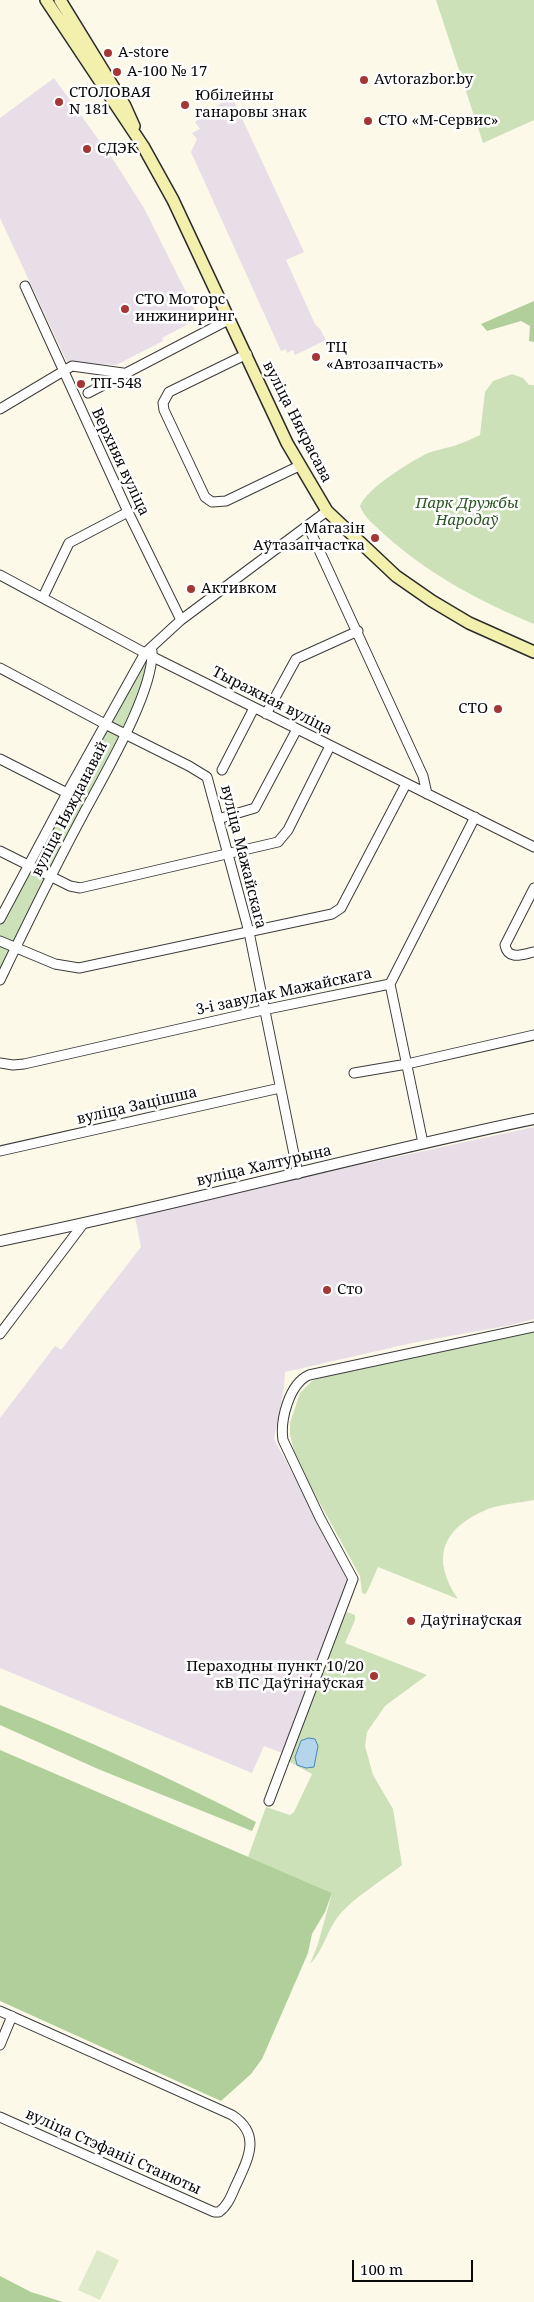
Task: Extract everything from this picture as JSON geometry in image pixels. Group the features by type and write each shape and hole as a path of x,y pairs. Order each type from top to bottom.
{"main road":[{"name":"вуліца Някрасава","path":"46,0 142,146 174,200 299,466 327,511 396,576 432,601 469,623 534,652"},
{"name":"вуліца Някрасава","path":"60,0 126,106 142,146"}],"street":[{"name":"Верхняя вуліца","path":"24,286 128,512 181,620"},
{"path":"88,393 230,319"},
{"path":"246,354 169,392 163,403 164,410 205,497 212,502 226,501 299,466"},
{"path":"0,409 72,366 124,373"},
{"name":"вуліца Няжданавай","path":"0,919 105,724 150,652 181,620 327,511"},
{"path":"43,597 69,543 128,512"},
{"path":"308,526 358,631 423,776 427,794"},
{"name":"Тыражная вуліца","path":"0,575 254,708 534,848"},
{"path":"266,714 296,659 358,631"},
{"name":"вуліца Няжданавай","path":"0,980 50,876 124,734 149,678 150,652"},
{"name":"вуліца Мажайскага","path":"0,668 124,734 203,773 210,781 227,854 249,932 298,1174"},
{"path":"222,770 254,708"},
{"path":"218,819 255,808 297,729"},
{"path":"0,851 70,886 80,888 278,842 284,836 330,746"},
{"path":"0,759 67,793"},
{"path":"0,941 63,967 79,968 332,914 341,908 406,784"},
{"name":"3-і завулак Мажайскага","path":"0,1063 24,1064 264,1010 390,984 475,817"},
{"path":"534,888 505,945 506,951 516,956 534,952"},
{"path":"390,984 423,1144"},
{"path":"354,1073 407,1064 534,1035"},
{"name":"вуліца Зацішша","path":"0,1151 280,1088"},
{"name":"вуліца Халтурына","path":"0,1241 83,1224 423,1144 534,1120"},
{"path":"0,1334 83,1224"},
{"path":"269,1801 353,1579 320,1518 283,1440 281,1426 284,1413 296,1388 303,1377 309,1375 534,1327"},
{"path":"0,2011 12,2016 3,2029 0,2044"},
{"name":"вуліца Стэфаніі Станюты","path":"0,2117 214,2212 219,2212 227,2204 248,2159 250,2140 241,2121 223,2110 12,2016"}],"shaded area":[{"path":"54,78 114,161 144,208 199,318 162,338 163,341 116,365 67,362 0,218 0,118"},
{"path":"228,98 234,101 304,252 286,260 315,324 326,340 295,355 293,350 287,353 286,349 281,351 191,152 197,139 192,133 200,129 195,122"},
{"path":"534,1127 534,1319 412,1343 285,1372 284,1388 274,1439 349,1579 282,1753 264,1746 252,1773 0,1668 0,1418 55,1346 61,1350 141,1247 135,1217 162,1208"}],"green space":[{"path":"436,0 534,0 534,120 483,143"},
{"path":"534,301 534,342 529,341 530,326 521,321 487,331 481,324"},
{"name":"Парк Дружбы Народаў","path":"512,374 523,378 529,385 534,385 534,624 456,586 419,562 374,525 364,514 360,506 364,499 380,484 411,462 428,453 454,446 480,435 485,392 493,381"},
{"path":"143,656 153,660 149,678 0,980 0,919"},
{"path":"534,1332 534,1500 488,1509 460,1525 451,1535 445,1546 444,1570 449,1584 458,1599 378,1567 367,1592 365,1594 362,1593 360,1576 311,1487 294,1450 290,1435 290,1423 300,1393 312,1381 338,1372"},
{"path":"347,1612 355,1615 355,1620 345,1643 427,1675 385,1706 367,1732 365,1746 373,1775 393,1809 402,1865 346,1907 332,1926 319,1952 310,1964 318,1944 332,1893 248,1857 266,1807 290,1815 294,1812 312,1774 286,1760 334,1638"},
{"path":"0,1705 98,1746 256,1822 252,1831 98,1769 0,1725"},
{"path":"0,1750 332,1893 325,1912 312,1934 308,1953 262,2059 251,2074 221,2101 0,2001"},
{"path":"97,2250 119,2260 100,2300 78,2290"},
{"path":"0,2276 31,2292 63,2302 0,2302"}],"water":[{"path":"309,1738 315,1739 318,1746 314,1767 306,1768 297,1765 295,1757 301,1741"}],"place":[{"name":"А-store","path":"108,53"},
{"name":"А-100 № 17","path":"117,72"},
{"name":"Avtorazbor.by","path":"364,80"},
{"name":"СТОЛОВАЯ N 181","path":"59,102"},
{"name":"Юбілейны ганаровы знак","path":"185,105"},
{"name":"СТО «М-Сервис»","path":"368,121"},
{"name":"СДЭК","path":"87,149"},
{"name":"СТО Моторс инжиниринг","path":"125,309"},
{"name":"ТЦ «Автозапчасть»","path":"316,357"},
{"name":"ТП-548","path":"81,384"},
{"name":"Магазін Аўтазапчастка","path":"375,538"},
{"name":"Активком","path":"191,589"},
{"name":"СТО","path":"498,709"},
{"name":"Сто","path":"327,1290"},
{"name":"Даўгінаўская","path":"411,1621"},
{"name":"Пераходны пункт 10/20 кВ ПС Даўгінаўская","path":"374,1676"}]}
